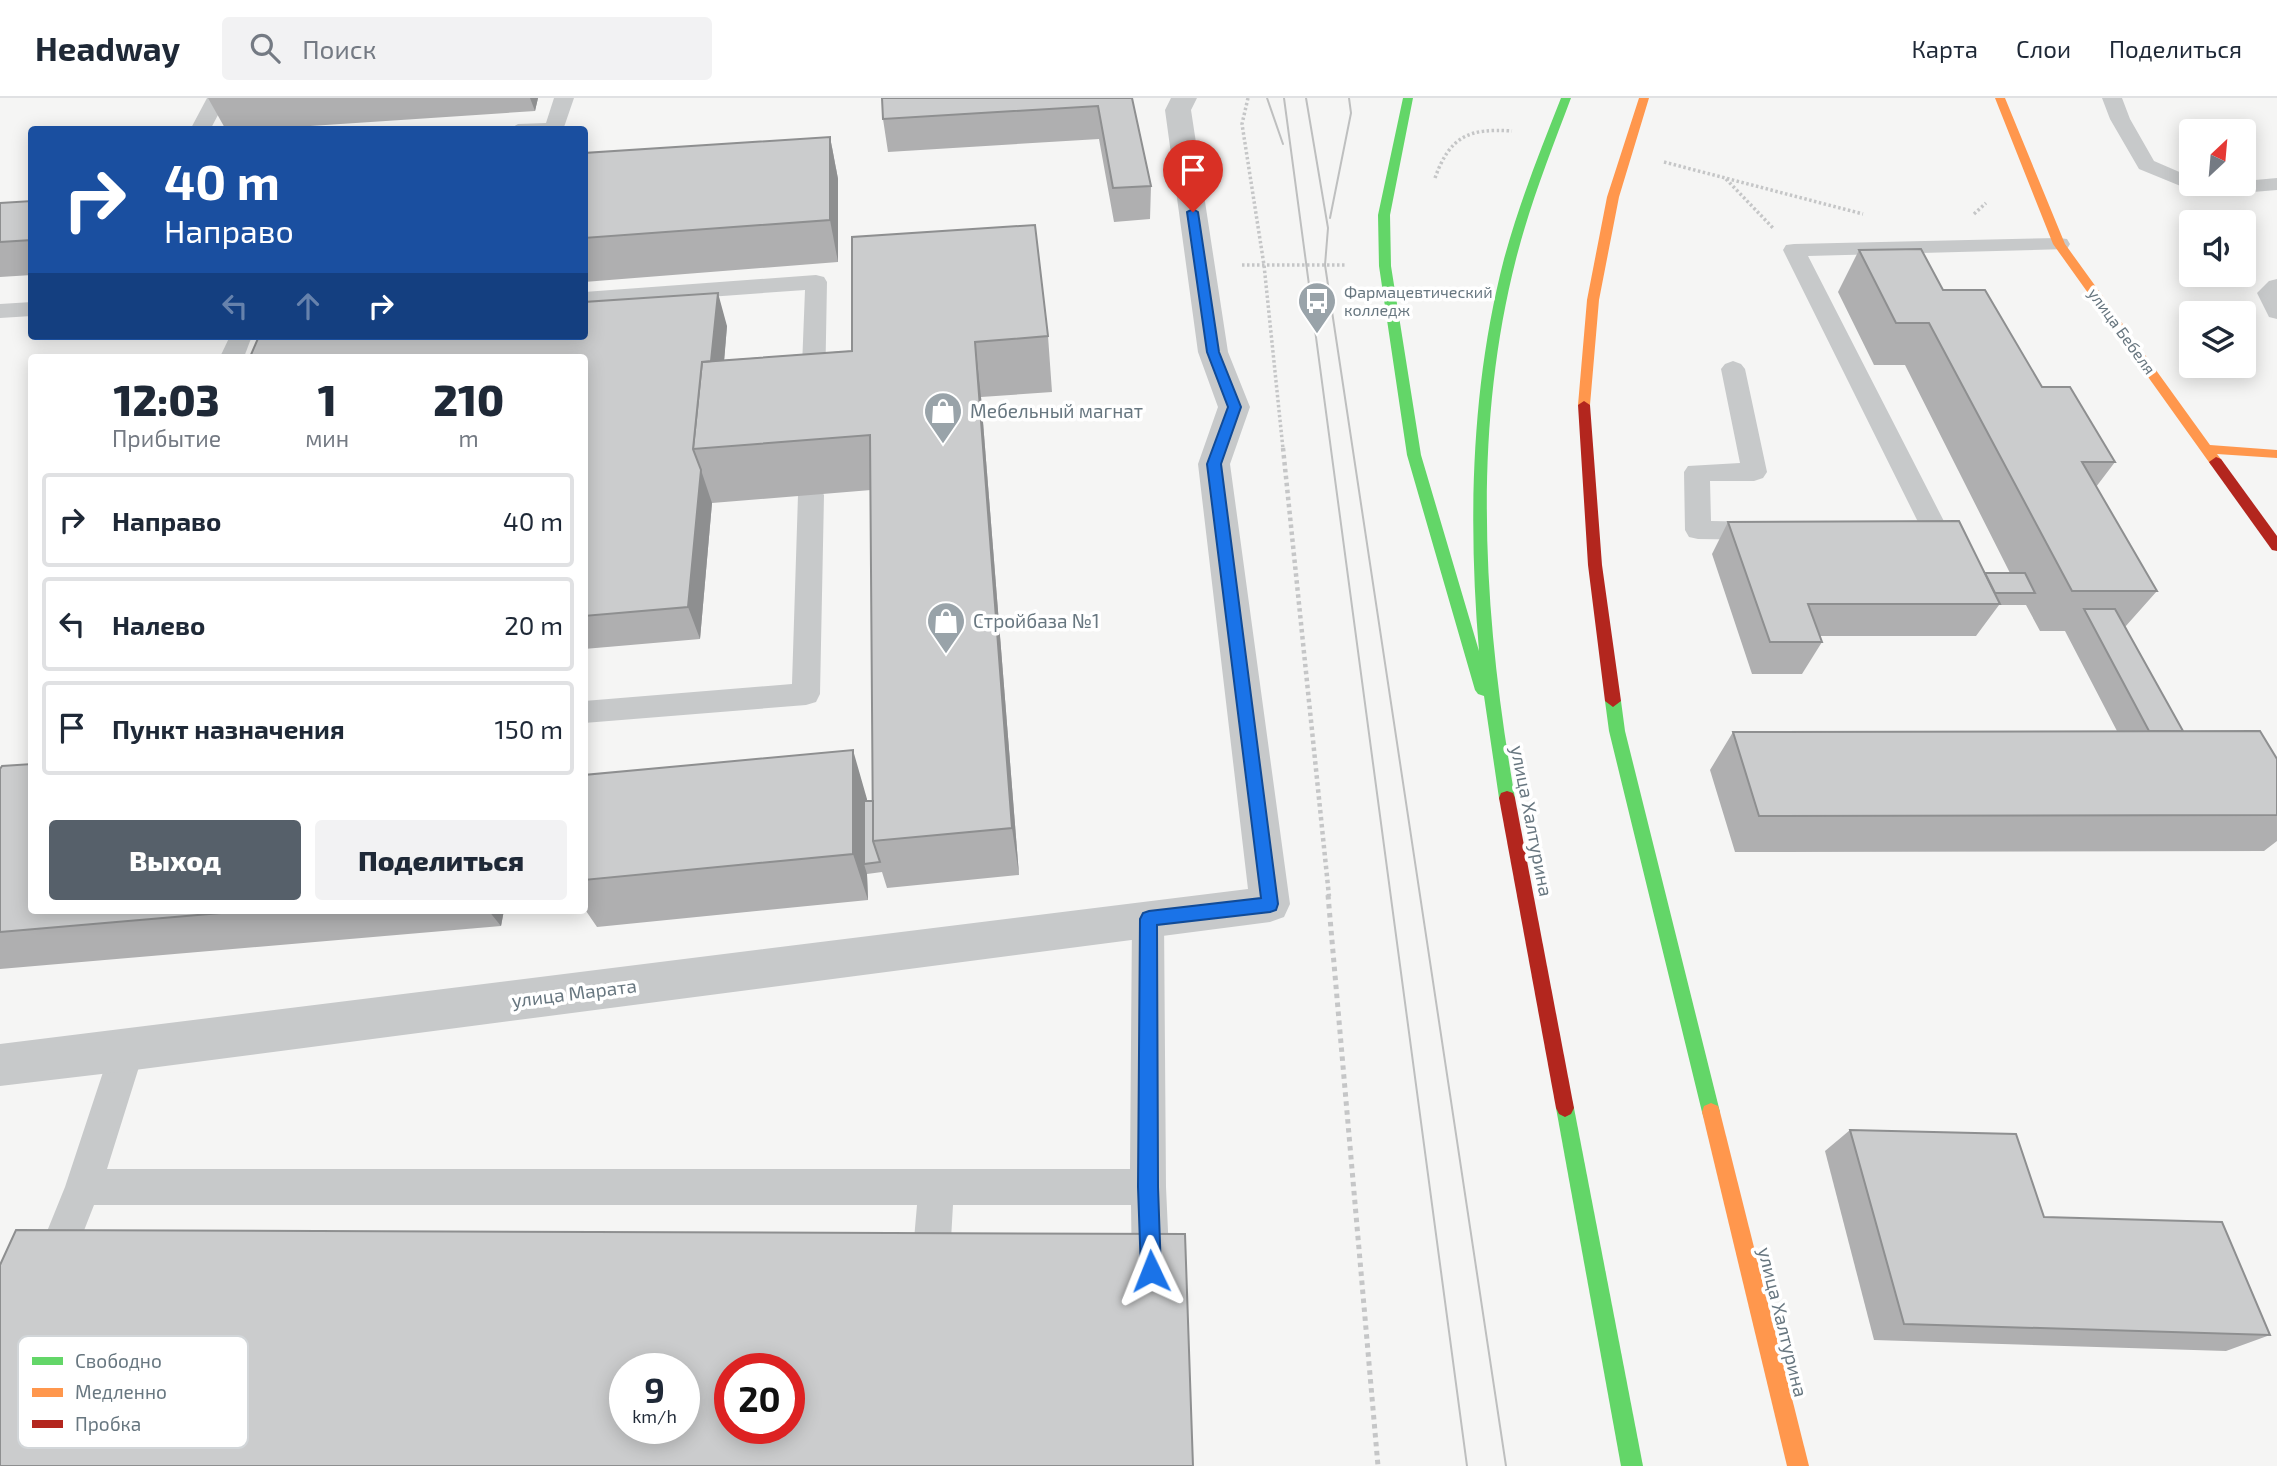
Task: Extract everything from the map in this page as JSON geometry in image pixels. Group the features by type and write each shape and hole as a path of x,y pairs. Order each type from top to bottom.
{"main road":[{"path":"1408,98 1384,215 1385,266 1414,455 1492,720"},
{"name":"улица Халтурина","path":"1566,98 1535,181 1504,283 1486,388 1480,544 1492,720 1633,1466"},
{"name":"улица Халтурина","path":"1644,98 1613,197 1593,300 1584,407 1595,565 1617,731 1798,1466"},
{"name":"улица Бебеля","path":"2000,98 2059,244 2277,546"},
{"path":"2210,450 2277,454"}],"street":[{"name":"улица Марата","path":"0,1065 1270,904 1214,464 1234,407 1213,352 1178,110 1184,98"}],"lane":[{"path":"202,126 217,98"},
{"path":"555,126 564,98"},
{"path":"2112,98 2120,120 2146,165 2205,190 2277,184"},
{"path":"1884,532 1937,533 1794,250 2059,244"},
{"path":"588,299 816,282 813,410"},
{"path":"2277,286 2269,293 2277,312"},
{"path":"0,311 28,309"},
{"path":"1733,369 1754,472 1697,472 1698,530 1791,531"},
{"path":"588,712 806,694 811,495"},
{"path":"1149,919 1148,1187 1152,1312"},
{"path":"42,1291 83,1187 127,1051"},
{"path":"83,1187 1148,1187"},
{"path":"927,1315 936,1187"}],"path":[{"path":"1248,98 1242,124 1264,265 1325,856 1378,1466"},
{"path":"1725,178 1794,250"},
{"path":"1264,265 1339,265"}],"building":[{"path":"882,98 1132,98 1151,186 1113,188 1098,106 883,119"},
{"path":"830,137 830,220 588,238 588,153"},
{"path":"28,201 28,240 0,242 0,203"},
{"path":"1035,225 1048,336 975,342 1012,828 873,841 870,435 693,449 702,362 852,351 852,237"},
{"path":"1921,249 1943,290 1985,290 2042,387 2070,387 2115,462 2082,462 2157,591 2072,591 1929,323 1896,323 1859,250"},
{"path":"718,293 711,361 702,362 693,449 701,470 688,607 588,616 588,354 251,354 257,340 588,340 588,302"},
{"path":"1959,521 2000,604 1808,604 1822,642 1770,642 1728,522"},
{"path":"1985,573 2025,573 2035,593 1995,593"},
{"path":"2084,609 2115,609 2183,731 2149,731"},
{"path":"2260,731 2277,759 2277,815 1759,816 1733,732"},
{"path":"853,750 853,854 588,880 588,775"},
{"path":"28,764 28,914 209,914 0,932 2,766"},
{"path":"864,801 873,801 873,841 880,862 864,864"},
{"path":"1850,1130 2016,1134 2044,1217 2222,1222 2270,1335 1904,1324"},
{"path":"16,1230 1185,1234 1193,1466 0,1466 0,1265"}],"tram line":[{"path":"1267,98 1283,144"},
{"path":"1284,98 1467,1466"},
{"path":"1306,98 1328,228 1325,265 1506,1466"},
{"path":"1330,218 1351,113 1349,98"}],"traffic: fast":[{"path":"1408,98 1384,215 1385,266 1414,455 1483,690"},
{"path":"1507,798 1496,735 1482,606 1481,476 1485,412 1492,348 1509,261 1531,190 1566,98"},
{"path":"1613,701 1617,731 1711,1112"},
{"path":"1565,1108 1632,1466"}],"traffic: slow":[{"path":"1584,405 1593,300 1613,197 1644,98"},
{"path":"2000,98 2059,244 2216,462"},
{"path":"2210,449 2277,454"},
{"path":"1711,1112 1798,1466"}],"traffic: jam":[{"path":"1584,405 1595,565 1613,701"},
{"path":"2216,462 2277,546"},
{"path":"1507,798 1565,1108"}],"place":[{"name":"Фармацевтический колледж","path":"1317,335"},
{"name":"Мебельный магнат","path":"943,445"},
{"name":"Стройбаза №1","path":"946,655"}],"route":[{"path":"1151,1271 1148,1187 1149,919 1270,904 1214,464 1234,407 1213,352 1193,212"}]}
